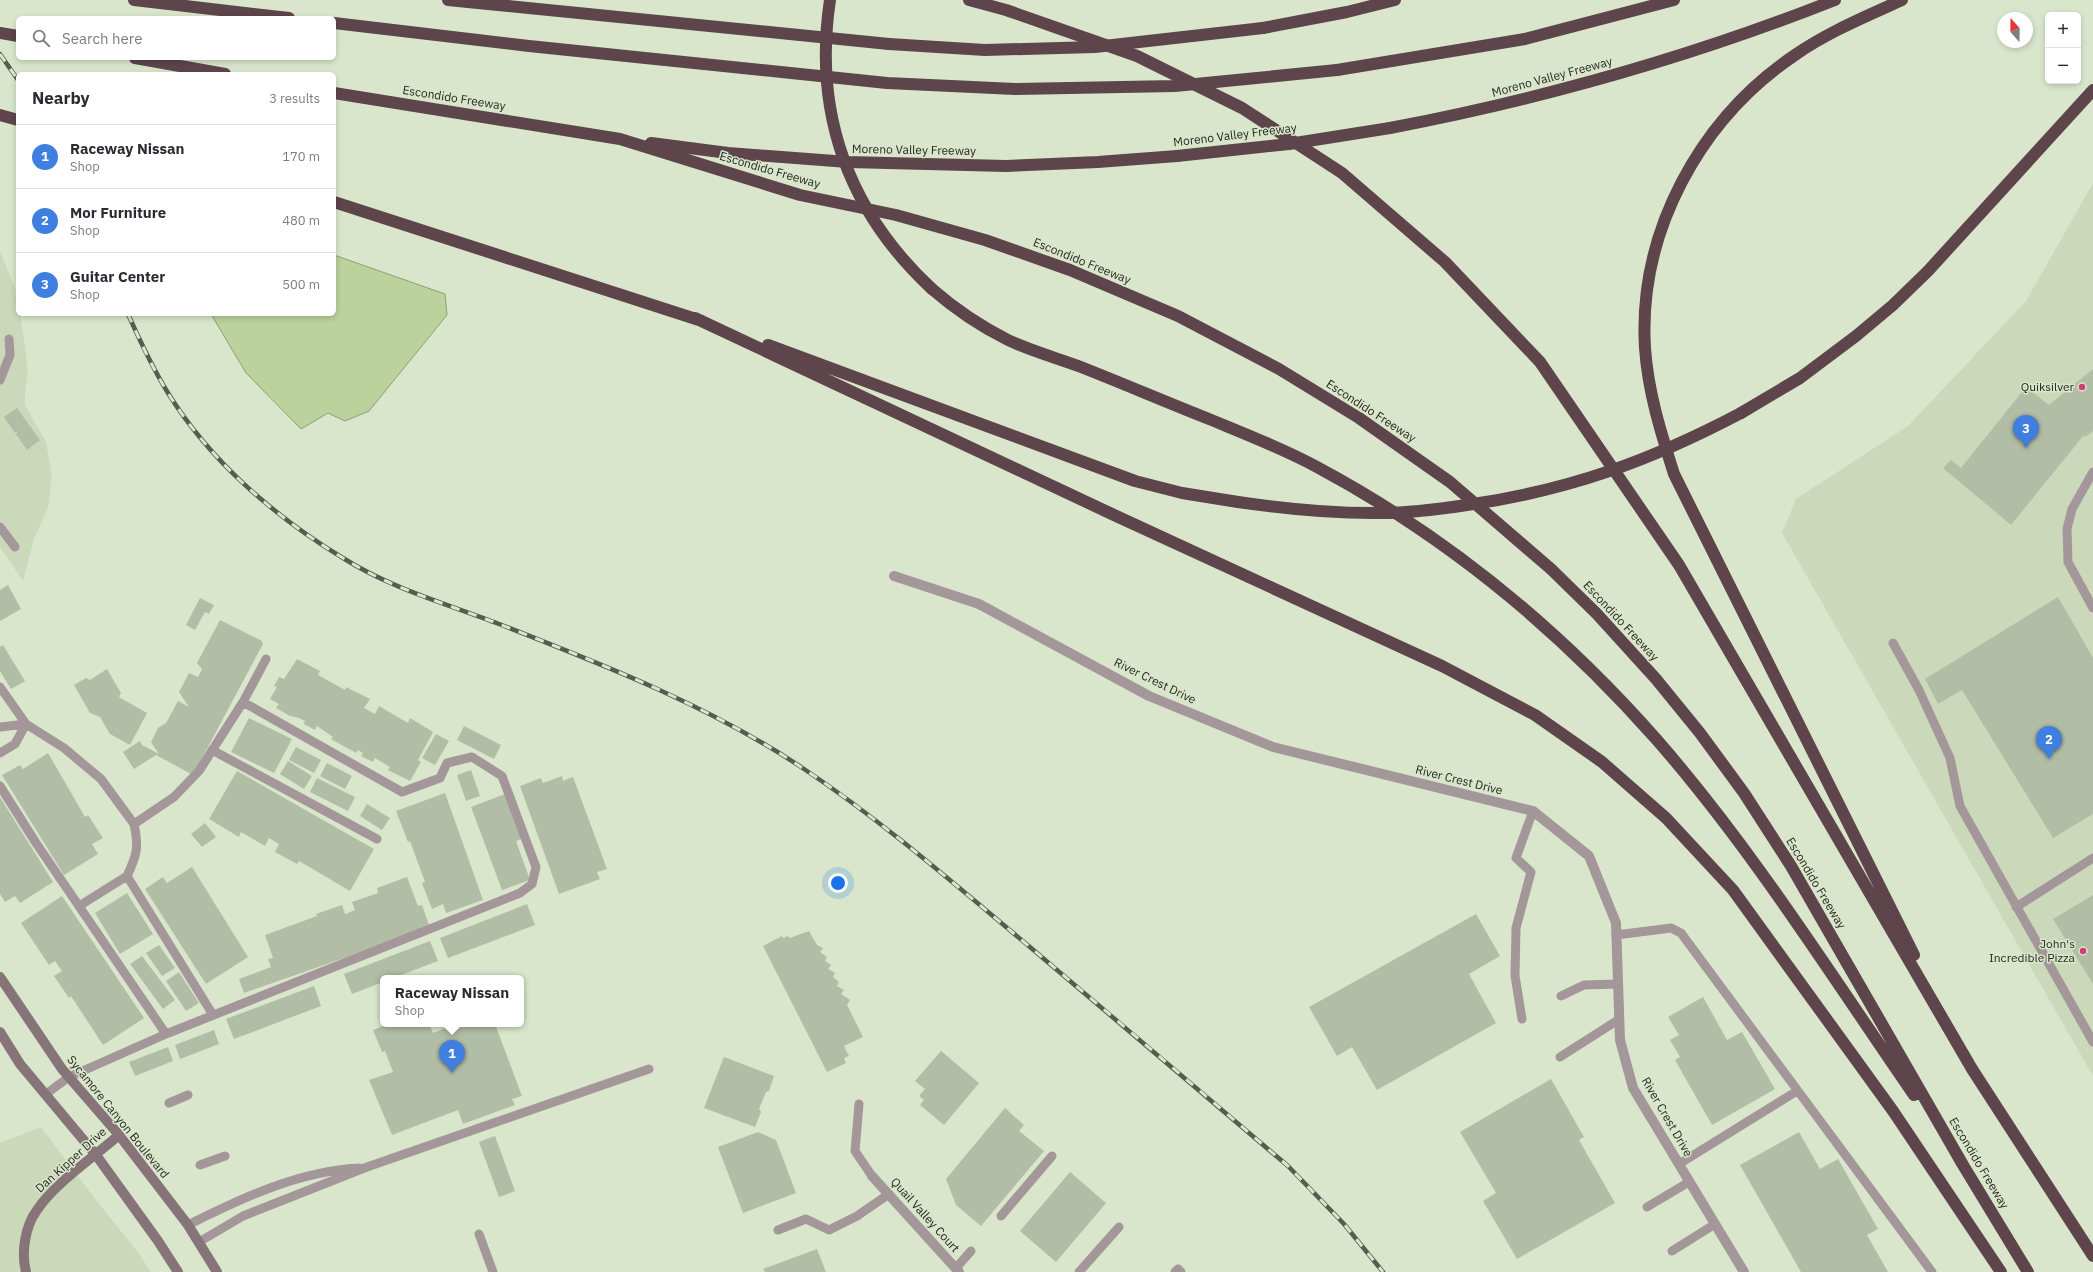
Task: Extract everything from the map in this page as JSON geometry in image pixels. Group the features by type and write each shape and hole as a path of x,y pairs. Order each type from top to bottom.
{"highway":[{"path":"134,0 272,16"},
{"path":"448,0 889,44 985,50 1094,47 1263,28 1347,12 1395,0"},
{"path":"830,0 825,55 826,79 833,122 842,154 862,201 873,220 909,268 953,306 985,328 1010,341 1080,367 1247,435 1315,466 1435,539 1500,589 1552,633 1626,707 1656,740 1714,810 1766,880 1963,1165"},
{"path":"969,0 1006,10 1137,56 1242,108 1342,173 1445,262 1540,362 1679,565 1972,1069 2093,1256"},
{"path":"336,23 529,46 887,83 1015,89 1175,86 1337,70 1525,38 1674,0"},
{"name":"Moreno Valley Freeway","path":"620,139 728,152 848,162 1006,166 1098,162 1177,156 1289,144 1390,128 1455,115 1573,87 1691,52 1836,0"},
{"path":"1902,0 1838,29 1795,55 1766,76 1741,98 1710,134 1681,180 1663,225 1652,262 1646,304 1646,348 1655,413 1674,474 1972,1069"},
{"path":"0,33 16,36"},
{"path":"146,60 214,72"},
{"path":"336,203 695,318 852,374 1085,464 1135,481 1182,492 1238,502 1330,512 1384,513 1440,509 1495,501 1561,487 1605,474 1682,443 1741,413 1800,378 1856,336 1893,305 1928,271 2093,90"},
{"name":"Escondido Freeway","path":"336,93 620,139 800,195 896,215 985,240 1070,270 1178,316 1279,369 1359,418 1450,482 1551,569 1597,614 1656,679 1700,733 1744,792 1791,866 1963,1165 2028,1272"},
{"path":"0,115 16,119"},
{"path":"695,318 1114,515 1442,666 1535,715 1602,762 1666,818 1733,890 1893,1111 2000,1272"}],"main road":[{"name":"Sycamore Canyon Boulevard","path":"0,977 69,1077 118,1135 188,1225 217,1272"},
{"path":"0,1032 20,1064 96,1155 158,1241 178,1272"},
{"name":"Dan Kipper Drive","path":"26,1272 24,1264 26,1238 36,1210 48,1196 118,1135"}],"street":[{"name":"River Crest Drive","path":"894,576 979,604 1149,696 1273,747 1533,812 1589,856 1616,923 1618,1020 1620,1040 1633,1088 1744,1272"},
{"name":"Quail Valley Court","path":"872,1176 957,1270"}],"lane":[{"path":"0,380 10,356 9,339"},
{"path":"2093,472 2072,509 2067,529 2068,562 2093,608"},
{"path":"0,526 15,547"},
{"path":"1893,644 1919,690 1950,758 1960,806 2093,1042"},
{"path":"134,824 174,797 199,771 243,702 266,659"},
{"path":"0,687 26,724 86,764 101,779 134,824 138,844 136,859 127,876 79,906"},
{"path":"46,1094 69,1077 166,1034 520,893 532,884 536,867 502,776 472,757 447,763 440,778 402,792 243,702"},
{"path":"0,727 26,724"},
{"path":"0,753 15,744 26,724"},
{"path":"212,750 377,839"},
{"path":"0,786 166,1034"},
{"path":"1522,1019 1515,976 1516,928 1532,872 1516,858 1533,812"},
{"path":"2016,907 2093,858"},
{"path":"127,876 213,1015"},
{"path":"1616,935 1671,928 1681,933 1932,1272"},
{"path":"1560,996 1584,985 1617,984"},
{"path":"1560,1057 1618,1020"},
{"path":"199,1242 243,1216 367,1167 649,1069"},
{"path":"1679,1164 1797,1091"},
{"path":"169,1103 188,1096"},
{"path":"859,1104 855,1151 872,1176"},
{"path":"200,1165 225,1156"},
{"path":"1000,1216 1052,1156"},
{"path":"188,1225 252,1195 292,1181 340,1169 367,1167"},
{"path":"1647,1207 1689,1182"},
{"path":"778,1230 806,1220 829,1230 857,1216 889,1194"},
{"path":"1672,1251 1715,1224"},
{"path":"1079,1272 1119,1227"},
{"path":"479,1234 494,1272"},
{"path":"957,1270 971,1251"},
{"path":"1175,1272 1178,1269 1181,1272"}],"shaded area":[{"path":"2093,183 2093,1076 1782,533 1796,499 1908,426 2026,301"},
{"path":"0,251 15,288 16,316 20,316 28,372 25,405 46,442 52,476 48,508 35,536 23,581 0,547"},
{"path":"336,256 445,294 447,315 369,411 345,421 328,413 301,429 246,373 212,316 336,316"},
{"path":"41,1127 137,1251 151,1272 0,1272 0,1143"}],"building":[{"path":"2093,369 2093,431 2085,437 2084,435 2011,525 1943,468 1951,460 1961,468 2026,387 2049,405"},
{"path":"17,408 40,440 27,450 16,434 19,430 15,433 4,417"},
{"path":"8,585 21,609 0,621 0,590"},
{"path":"2058,597 2093,658 2093,814 2053,838 1962,690 1938,704 1925,679"},
{"path":"200,598 214,605 209,614 205,612 195,630 186,625"},
{"path":"220,620 262,641 263,644 193,775 156,755 134,769 123,752 140,741 142,745 159,754 151,742 158,728 166,723 178,701 189,707 179,692 189,673 198,677 202,669 197,663"},
{"path":"3,645 25,681 11,689 0,671 0,647"},
{"path":"297,659 320,671 318,675 345,690 346,687 370,699 364,708 375,714 379,706 408,723 410,718 433,732 418,760 421,762 410,781 388,770 390,767 375,758 373,762 361,756 363,753 358,750 356,753 331,739 333,737 317,726 315,730 304,724 305,721 290,716 276,708 279,704 270,699 277,687 274,686 279,677 284,679"},
{"path":"107,669 121,693 119,697 147,713 130,745 110,734 100,717 90,713 74,685 86,678 90,680"},
{"path":"249,718 292,739 274,773 231,752"},
{"path":"464,726 501,745 494,759 457,740"},
{"path":"436,734 449,741 435,765 422,758"},
{"path":"296,747 321,760 314,773 289,760"},
{"path":"48,753 85,817 88,815 103,838 92,844 98,854 64,875 2,775 20,765 23,769"},
{"path":"288,761 312,776 304,789 280,774"},
{"path":"327,763 352,776 345,789 320,776"},
{"path":"471,770 480,796 466,801 457,775"},
{"path":"237,771 374,849 350,891 299,861 297,864 275,852 279,844 269,838 265,846 241,832 239,837 209,819"},
{"path":"562,776 563,781 573,777 607,869 597,872 600,879 559,894 520,786 541,778 543,783"},
{"path":"317,778 355,797 348,811 310,792"},
{"path":"445,793 483,900 446,913 443,904 432,909 422,883 425,882 410,841 408,842 396,811"},
{"path":"505,794 522,839 516,841 530,880 502,890 471,807"},
{"path":"0,797 53,882 20,903 15,896 5,902 0,894"},
{"path":"367,804 390,818 382,830 360,816"},
{"path":"205,823 216,837 202,847 191,834"},
{"path":"192,867 248,957 206,984 145,889 163,877 167,883"},
{"path":"407,877 418,906 422,905 430,928 244,993 239,979 271,967 268,959 273,958 265,935 342,905 345,914 355,910 352,902 378,893 377,888"},
{"path":"127,893 153,934 120,954 95,913"},
{"name":"John's Incredible Pizza","path":"2093,895 2093,984 2053,919"},
{"path":"62,896 144,1018 103,1045 71,996 69,998 54,976 62,971 55,961 49,965 21,923"},
{"path":"527,904 535,925 448,958 440,938"},
{"path":"1476,914 1500,956 1469,974 1496,1023 1377,1090 1352,1047 1337,1056 1309,1007"},
{"path":"809,931 817,945 823,948 820,952 827,957 825,961 831,965 828,969 835,973 833,977 839,982 837,986 844,990 841,994 850,1000 847,1005 863,1037 844,1046 849,1056 844,1058 846,1063 827,1072 763,946 782,936 783,938 788,936 790,938"},
{"path":"430,941 438,961 401,975 380,975 380,983 352,994 344,974"},
{"path":"159,945 175,968 162,976 146,953"},
{"path":"142,956 175,1000 163,1009 130,964"},
{"path":"179,972 199,1003 186,1011 166,981"},
{"path":"314,986 321,1006 234,1039 226,1019"},
{"path":"1703,997 1727,1040 1742,1032 1775,1089 1712,1125 1675,1060 1680,1057 1670,1040 1679,1035 1668,1017"},
{"path":"381,1027 430,1027 433,1033 449,1027 496,1027 522,1096 512,1099 515,1105 463,1124 458,1110 392,1135 369,1080 393,1072 385,1051 382,1052 373,1030"},
{"path":"214,1030 219,1044 180,1059 175,1045"},
{"path":"168,1047 173,1061 135,1076 129,1062"},
{"path":"941,1051 979,1083 944,1125 920,1105 924,1100 919,1096 925,1089 915,1081"},
{"path":"724,1057 774,1076 769,1091 766,1092 759,1109 761,1112 755,1127 704,1108"},
{"path":"1551,1079 1584,1137 1579,1140 1615,1203 1517,1259 1483,1201 1496,1193 1460,1132"},
{"path":"1005,1108 1024,1125 1019,1131 1044,1151 981,1226 956,1205 946,1179"},
{"path":"758,1132 776,1140 796,1193 743,1213 718,1147"},
{"path":"1799,1132 1820,1169 1838,1159 1878,1229 1867,1235 1888,1272 1801,1272 1740,1165"},
{"path":"495,1136 515,1191 499,1197 479,1142"},
{"path":"1070,1172 1106,1203 1056,1262 1020,1231"},
{"path":"817,1249 826,1272 765,1272 763,1269"}],"railway":[{"path":"0,54 16,77"},
{"path":"129,316 157,373 168,393 185,418 224,464 269,506 318,542 361,569 399,587 578,655 656,688 694,706 768,746 804,769 889,831 943,875 1288,1166 1344,1224 1383,1272"}],"place":[{"name":"Quiksilver","path":"2082,387"},
{"name":"Guitar Center","path":"2026,448"},
{"name":"Mor Furniture","path":"2049,759"},
{"name":"John's Incredible Pizza","path":"2083,951"},
{"name":"Raceway Nissan","path":"452,1073"}]}
